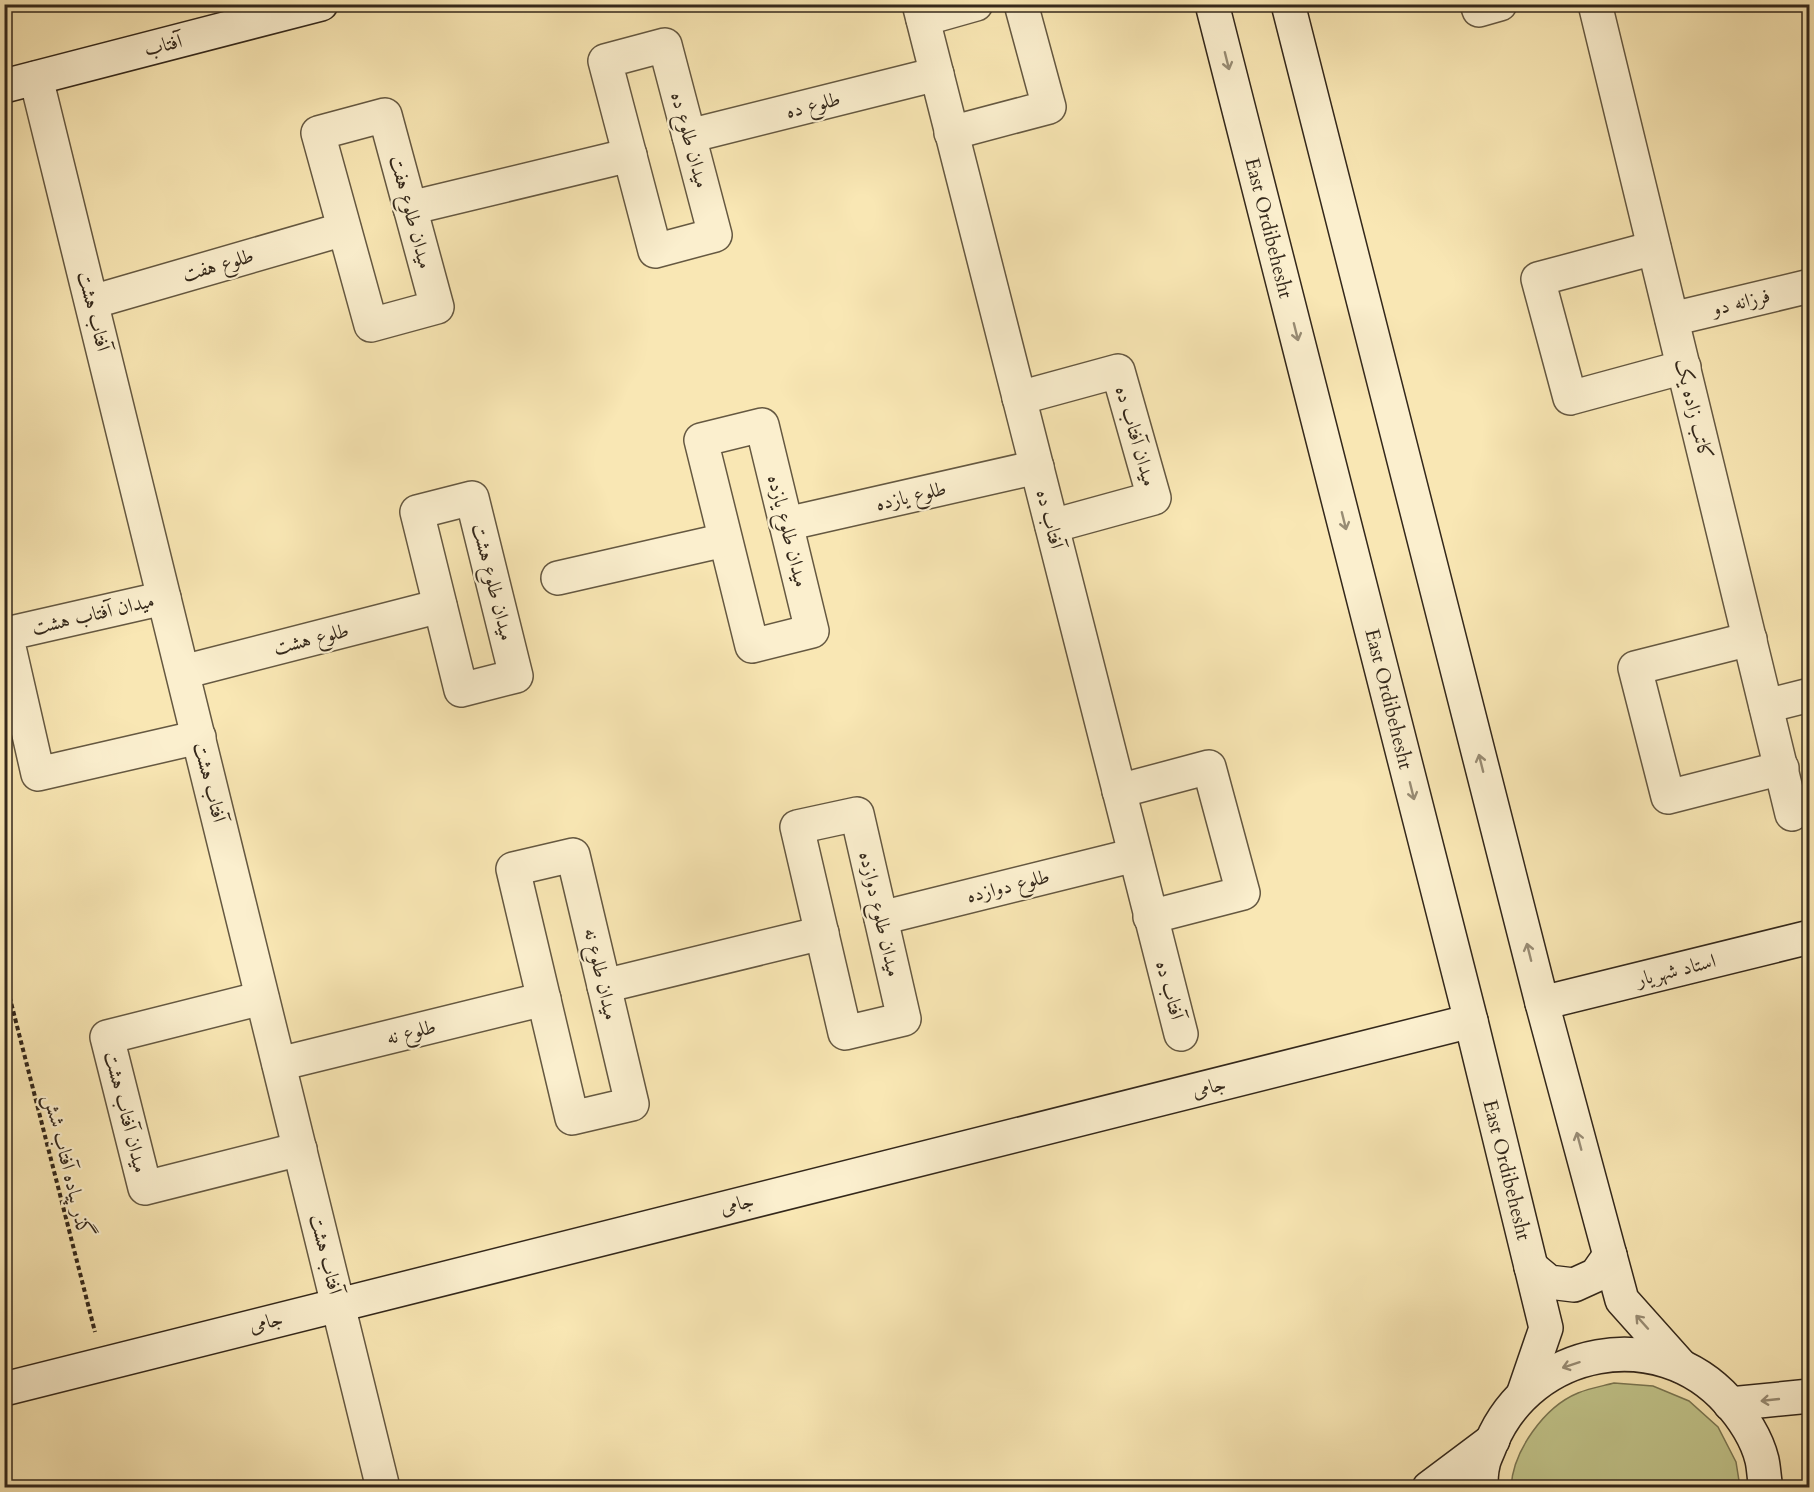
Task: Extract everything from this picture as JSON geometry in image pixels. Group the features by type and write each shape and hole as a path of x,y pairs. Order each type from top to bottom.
{"street":[{"name":"آفتاب","path":"4,86 321,4"},
{"path":"921,12 976,4"},
{"path":"951,133 1049,107 1021,4"},
{"name":"East Ordibehesht","path":"1212,4 1471,1021 1546,1328 1524,1392"},
{"path":"1288,4 1542,1003 1622,1300 1681,1366"},
{"path":"1478,4 1479,10 1500,4"},
{"name":"کاتب زاده یک","path":"1595,4 1792,814"},
{"name":"آفتاب ده","path":"921,12 1181,1034"},
{"name":"میدان طلوع ده","path":"665,45 715,235 655,250 630,156 605,61 665,45"},
{"name":"طلوع ده","path":"689,136 937,74"},
{"name":"آفتاب هشت","path":"36,78 383,1488"},
{"name":"میدان طلوع هفت","path":"385,115 437,307 371,325 344,229 318,133 385,115"},
{"path":"410,208 630,156"},
{"name":"طلوع هفت","path":"92,302 344,229"},
{"path":"1654,248 1538,279 1570,398 1684,367"},
{"name":"فرزانه دو","path":"1672,319 1809,286"},
{"name":"میدان آفتاب ده","path":"1019,398 1118,371 1154,498 1052,526"},
{"name":"میدان طلوع یازده","path":"762,425 812,631 752,646 725,540 701,440 762,425"},
{"name":"طلوع یازده","path":"786,524 1037,467"},
{"name":"میدان طلوع هشت","path":"472,498 516,676 461,690 440,606 417,512 472,498"},
{"path":"558,578 725,540"},
{"name":"میدان آفتاب هشت","path":"164,598 6,634 38,774 199,737"},
{"name":"طلوع هشت","path":"183,672 440,606"},
{"path":"1750,639 1635,668 1668,797 1782,768"},
{"path":"1766,706 1809,695"},
{"path":"1119,791 1209,767 1243,893 1150,917"},
{"name":"میدان طلوع دوازده","path":"857,814 904,1019 845,1033 822,933 797,827 857,814"},
{"name":"میدان طلوع نه","path":"573,855 632,1104 572,1118 544,999 513,869 573,855"},
{"name":"طلوع دوازده","path":"881,918 1135,855"},
{"path":"604,987 822,933"},
{"name":"استاد شهریار","path":"1542,1003 1809,938"},
{"name":"میدان آفتاب هشت","path":"262,998 107,1037 145,1188 300,1149"},
{"name":"طلوع نه","path":"279,1064 544,999"},
{"name":"جامی","path":"4,1389 1471,1021"},
{"path":"1531,1267 1549,1282 1574,1285 1596,1275 1610,1255"},
{"path":"1481,1488 1483,1464 1498,1425 1524,1392 1559,1368 1599,1356 1641,1354 1681,1366 1717,1388 1744,1420 1762,1459 1766,1488"},
{"path":"1730,1404 1809,1396"},
{"path":"1429,1488 1493,1440"}],"path":[{"name":"گذر پیاده آفتاب شش","path":"4,975 103,1364"}],"green space":[{"path":"1614,1383 1653,1386 1689,1401 1718,1427 1736,1462 1740,1487 1511,1487 1513,1473 1524,1445 1542,1419 1565,1400 1578,1393"}]}
